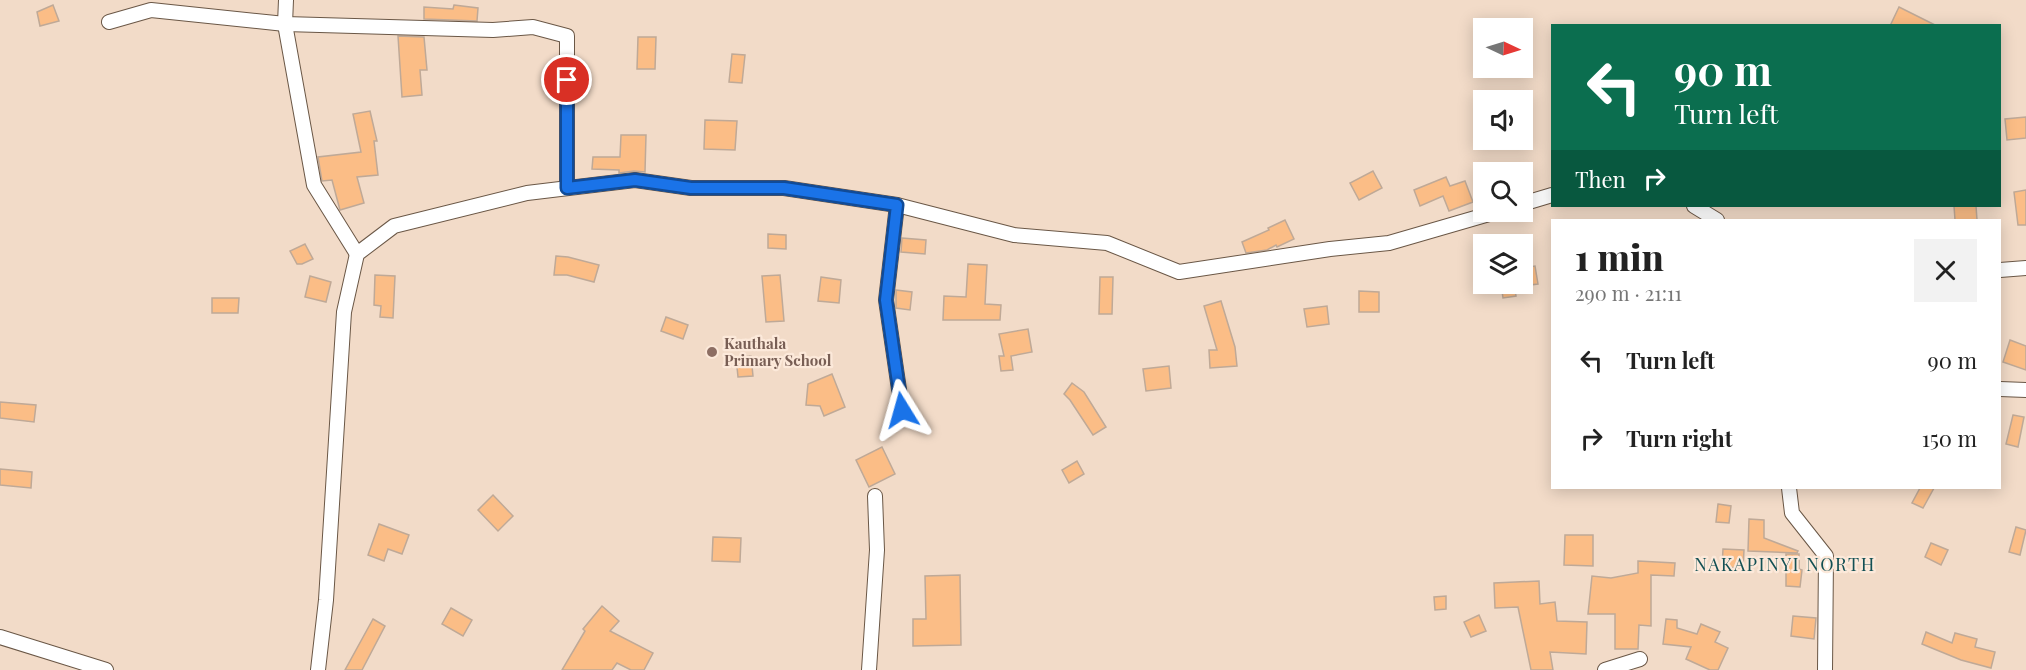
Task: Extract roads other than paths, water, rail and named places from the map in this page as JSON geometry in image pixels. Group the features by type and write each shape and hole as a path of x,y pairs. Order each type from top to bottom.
{"street":[{"path":"286,0 285,24 314,185 357,254"},
{"path":"109,22 151,10 285,24 493,30 533,27 567,36 567,188"},
{"path":"318,670 327,578 344,312 357,254 394,226 527,193 635,180 691,188 784,188 897,205 1014,235 1107,243 1179,272 1330,249 1389,243 1473,219"},
{"path":"1533,201 1551,195"},
{"path":"897,205 886,300 902,410"},
{"path":"1696,207 1715,219"},
{"path":"2001,270 2026,268"},
{"path":"2001,389 2026,390"},
{"path":"1789,489 1792,513 1826,556 1825,670"},
{"path":"869,670 877,550 875,496"},
{"path":"0,637 106,670"},
{"path":"1605,670 1640,659"}],"place":[{"name":"Kauthala Primary School","path":"712,352"}],"district":[{"name":"NAKAPINYI NORTH","path":"1785,564"}]}
